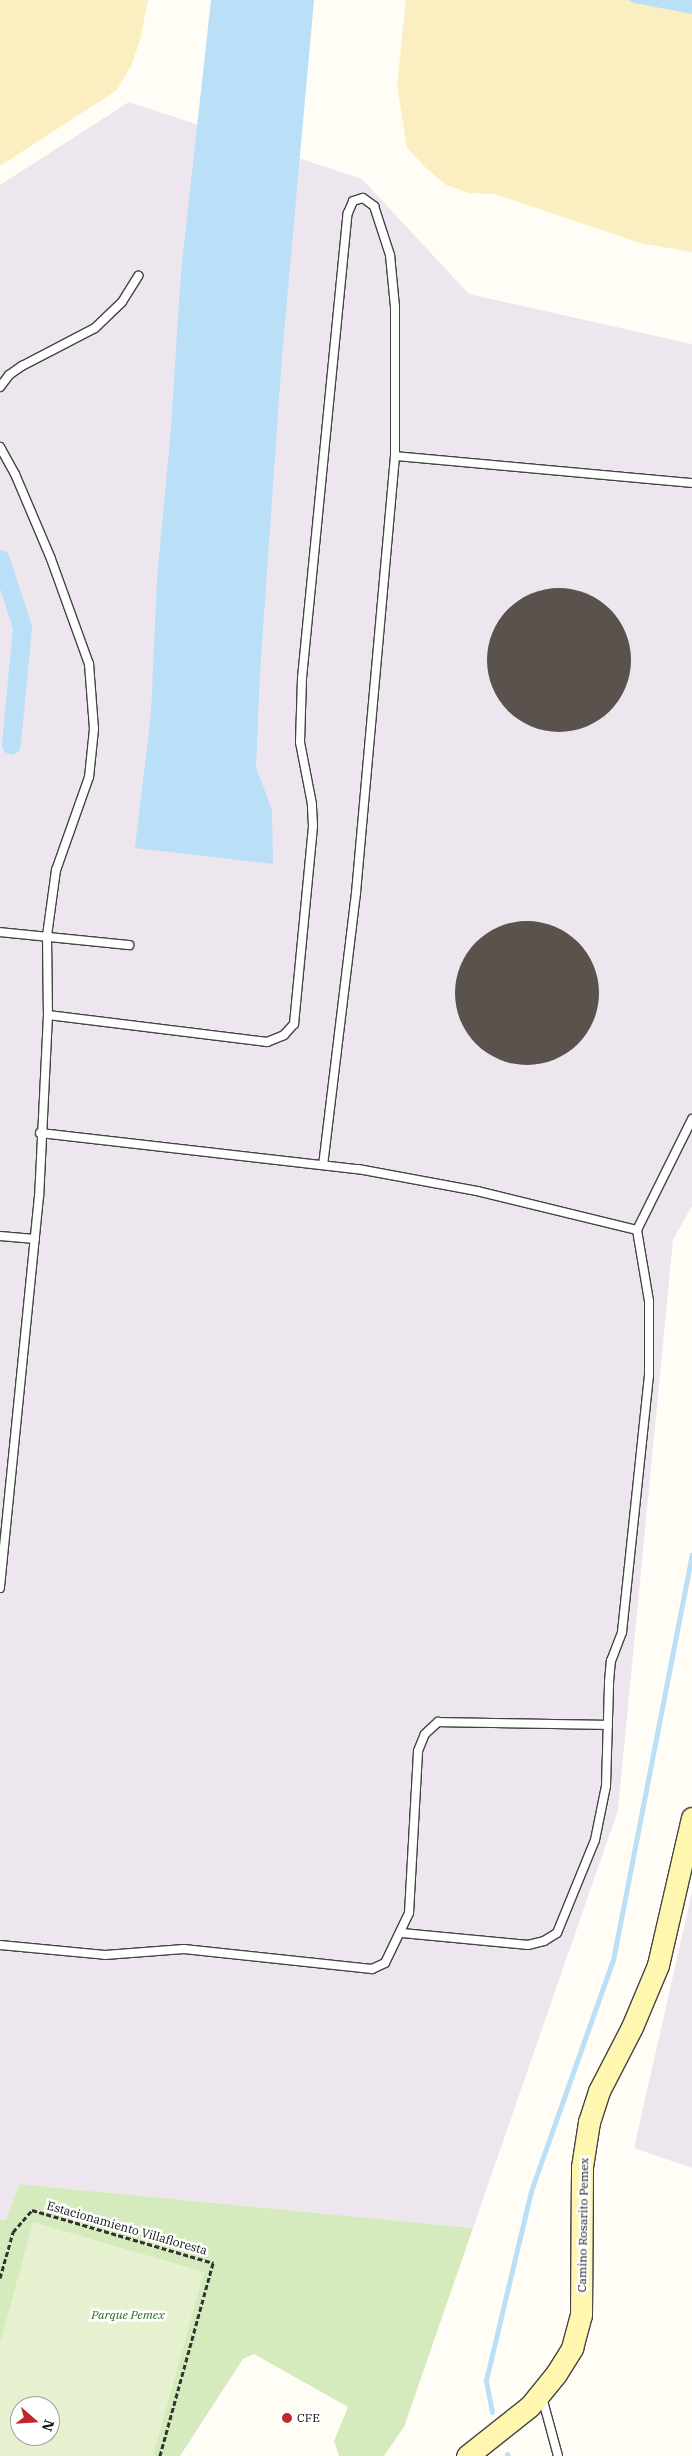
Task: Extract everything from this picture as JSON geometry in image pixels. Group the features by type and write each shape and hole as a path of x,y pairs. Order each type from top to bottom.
{"street":[{"name":"Camino Rosarito Pemex","path":"467,2456 530,2406 572,2348 581,2315 582,2168 589,2122 599,2091 632,2027 658,1965 692,1818"}],"lane":[{"path":"48,1015 260,1042 276,1039 294,1024 312,826 312,804 300,742 302,678 348,213 358,198 369,201 374,206 390,255 395,307 395,456 356,893 324,1165"},
{"path":"0,387 9,375 22,366 95,328 122,302 138,276"},
{"path":"0,447 51,559 89,664 93,688 94,729 88,777 56,870 47,936 48,1015 35,1239 0,1588"},
{"path":"395,456 692,483"},
{"path":"0,932 129,945"},
{"path":"402,1933 528,1945 557,1933 601,1820 611,1661 622,1632 649,1375 649,1301 637,1230 692,1119"},
{"path":"40,1133 324,1165 477,1191 637,1230"},
{"path":"0,1236 35,1239"},
{"path":"0,1945 105,1955 184,1949 372,1969 385,1963 402,1933 409,1913 418,1751 425,1734 438,1722 608,1725"},
{"path":"541,2392 558,2456"}],"path":[{"name":"Estacionamiento Villafloresta","path":"0,2278 13,2232 32,2210 213,2262 160,2456"}],"shaded area":[{"path":"129,102 362,179 469,294 692,344 692,1206 673,1240 618,1810 473,2228 19,2184 6,2220 0,2220 0,185"},
{"path":"692,1892 692,2168 634,2148"}],"green space":[{"name":"Parque Pemex","path":"19,2184 473,2228 404,2427 384,2456 339,2456 334,2441 348,2407 254,2354 243,2359 180,2456 0,2456 0,2220 6,2220"},
{"path":"33,2222 204,2272 153,2456 0,2456 0,2344"}],"sand":[{"path":"0,0 148,0 140,40 131,66 117,90 0,166"},
{"path":"406,0 628,0 692,14 692,252 640,243 495,194 469,193 446,185 424,166 407,148 397,85"}],"water":[{"path":"211,0 314,0 282,356 260,673 256,767 272,810 273,864 135,848 151,713 157,579 171,428 181,272"},
{"path":"628,0 692,0 692,14 634,3"}],"building":[{"path":"559,588 586,594 599,600 610,609 619,620 625,633 631,660 625,687 619,700 610,711 599,720 586,726 559,732 532,726 519,720 508,711 499,700 493,687 487,660 493,633 499,620 508,609 519,600 532,594"},
{"path":"527,921 554,927 567,933 578,942 587,953 593,966 599,993 593,1020 587,1033 578,1044 567,1053 554,1059 527,1065 500,1059 487,1053 476,1044 467,1033 461,1020 455,993 461,966 467,953 476,942 487,933 500,927"}],"waterway":[{"path":"0,559 22,627 11,744"},
{"path":"492,2412 486,2380 531,2191 613,1960 692,1555"}],"place":[{"name":"CFE","path":"287,2418"}]}
